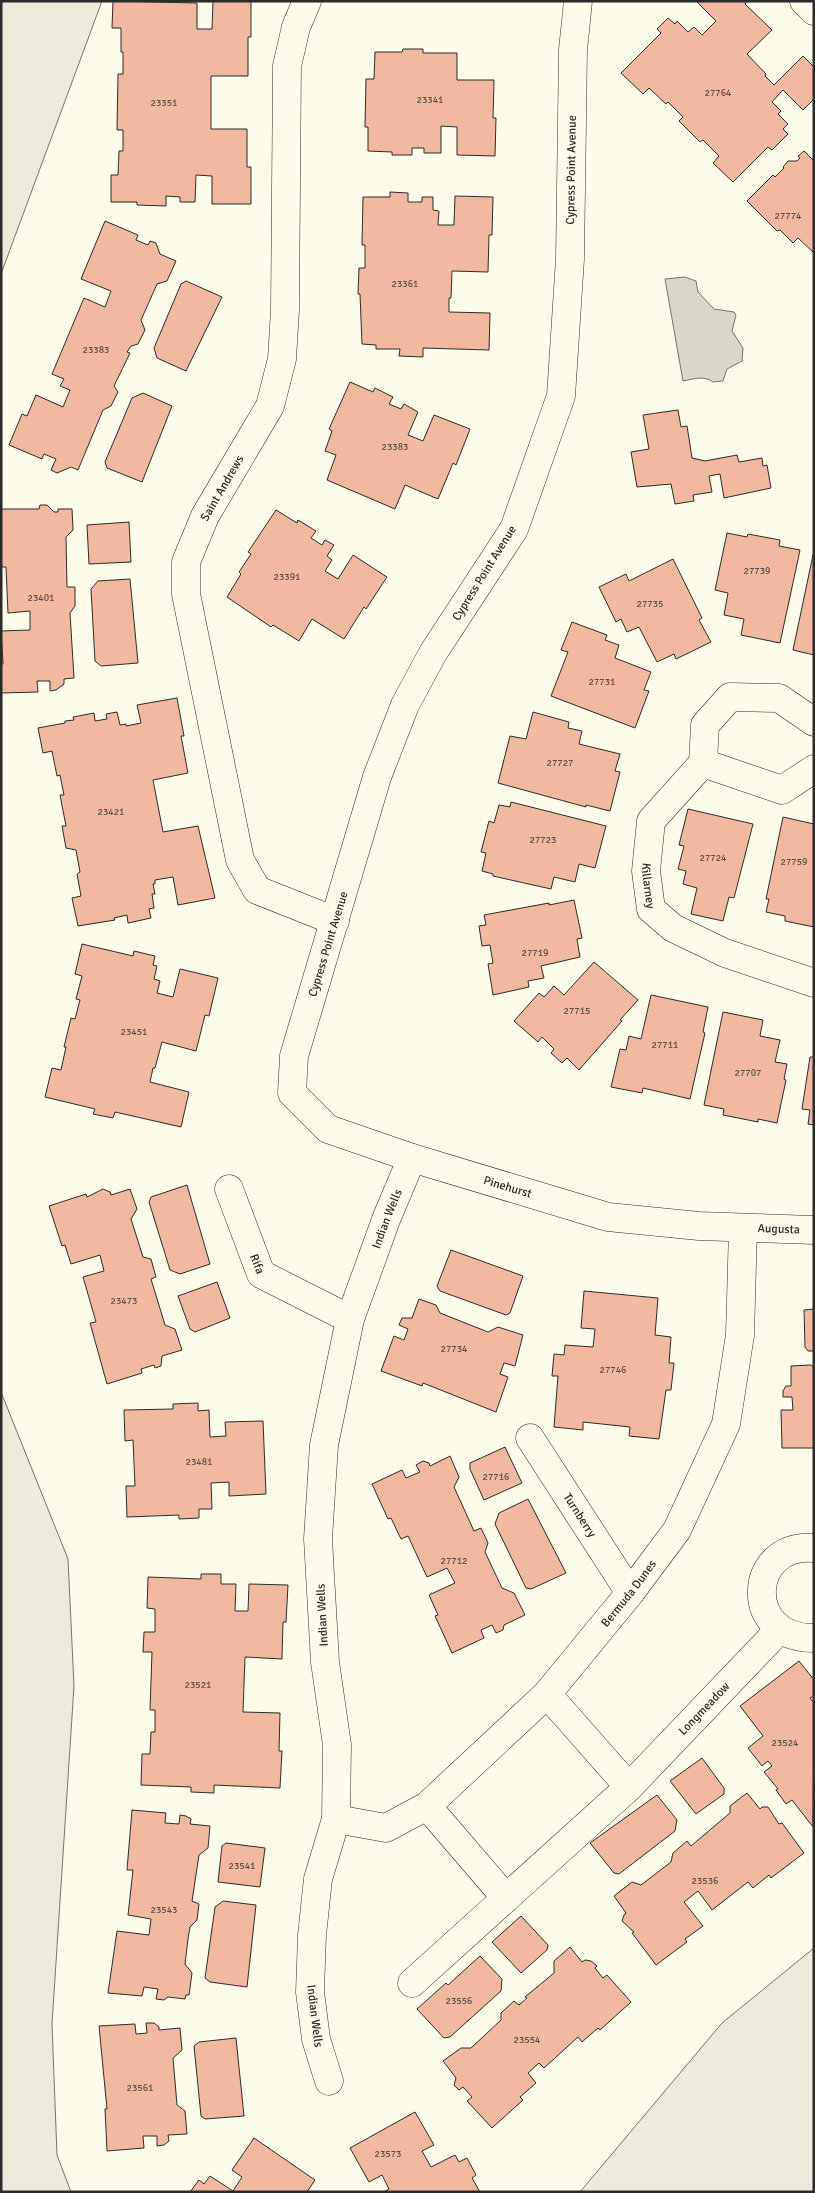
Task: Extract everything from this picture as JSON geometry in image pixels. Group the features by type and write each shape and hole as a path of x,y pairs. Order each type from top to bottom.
{"street":[{"name":"Saint Andrews","path":"307,1 296,27 287,66 282,359 270,406 205,516 186,562 186,594 240,860 257,890 335,921"},
{"name":"Cypress Point Avenue","path":"292,1093 294,1056 377,776 405,705 433,653 514,529 561,396 570,258 573,50 578,1"},
{"path":"804,1 814,11"},
{"path":"814,722 779,698 730,697 705,725 703,763 782,790 814,769"},
{"name":"Killarney","path":"703,763 652,821 646,871 652,909 672,928 725,953 814,983"},
{"name":"Pinehurst","path":"292,1093 328,1129 412,1158 608,1217 743,1229"},
{"name":"Indian Wells","path":"329,2081 316,2039 310,1992 312,1935 318,1879 336,1819 337,1745 325,1662 318,1539 324,1445 350,1319 387,1217 412,1158"},
{"name":"Rifa","path":"229,1189 261,1274 350,1319"},
{"name":"Augusta","path":"743,1229 814,1230"},
{"name":"Bermuda Dunes","path":"336,1819 386,1828 427,1806 547,1694 630,1593 677,1530 726,1424 740,1335 743,1229"},
{"name":"Turnberry","path":"530,1438 630,1593"},
{"path":"814,1548 801,1547 785,1552 778,1557 766,1571 761,1586 761,1600 766,1615 779,1630 793,1637 814,1638"},
{"name":"Longmeadow","path":"412,1983 629,1787 779,1630"},
{"path":"547,1694 629,1787"},
{"path":"427,1806 506,1898"}],"shaded area":[{"path":"1,1 102,1 1,274"},
{"path":"685,277 696,281 698,292 714,309 734,312 736,315 732,331 743,348 742,361 727,369 723,381 713,382 702,378 683,381 665,279"},
{"path":"1,1392 68,1559 74,1686 52,2024 57,2155 71,2192 1,2192"},
{"path":"814,1948 814,2192 580,2192 722,2023"}],"building":[{"path":"113,1 197,3 197,29 212,29 213,1 251,1 251,37 248,37 248,76 211,76 211,129 247,129 247,167 251,167 251,204 212,204 212,176 196,175 195,202 180,202 180,197 166,196 166,206 137,205 137,202 111,202 111,175 118,175 119,151 123,151 123,130 117,130 118,74 123,74 123,52 121,52 121,28 112,28"},
{"path":"696,1 747,1 745,4 772,30 747,54 774,85 803,56 814,67 814,99 803,110 783,90 772,102 781,111 778,114 788,124 783,129 788,134 772,150 768,147 733,182 713,163 719,156 703,140 700,142 679,121 683,117 668,102 666,104 649,88 643,94 621,73 661,33 657,29 668,18 675,24 677,21 688,32 694,27 702,35 716,21"},
{"path":"403,49 423,49 423,53 457,53 457,80 494,80 495,156 457,155 457,127 441,126 441,153 424,153 424,148 412,148 412,155 392,155 392,152 368,151 368,127 365,127 366,79 374,79 375,52 402,52"},
{"path":"804,151 814,161 814,253 798,238 793,243 780,230 777,231 747,201 773,175 775,177 788,161 797,161 800,158 798,156"},
{"path":"390,192 408,193 408,202 422,202 422,197 433,197 433,210 439,211 438,225 454,225 455,196 493,197 492,235 489,235 488,272 452,271 451,298 449,298 449,312 490,313 489,350 423,348 423,357 399,356 400,349 376,349 376,345 362,344 360,294 358,294 359,268 365,268 365,245 362,245 363,197 390,197"},
{"path":"105,221 138,235 136,240 148,245 150,241 156,243 160,254 176,261 167,281 157,284 141,320 145,330 138,344 131,346 127,352 130,353 114,386 118,392 111,406 103,410 78,470 71,467 57,473 51,470 56,459 44,454 42,459 9,445 22,414 27,416 36,395 63,407 70,390 60,386 64,379 52,374 84,298 105,307 111,291 81,279"},
{"path":"186,281 222,297 186,371 157,358 154,348 181,284"},
{"path":"350,382 373,392 375,388 393,397 389,404 401,409 404,404 418,412 408,435 423,441 434,415 470,429 456,465 453,463 438,499 405,485 395,509 327,480 336,455 325,451 332,431 329,429"},
{"path":"143,393 172,406 142,482 107,468 105,462 132,398"},
{"path":"678,410 681,427 687,426 692,458 705,461 737,455 739,462 762,458 763,466 767,465 771,488 724,498 720,474 709,476 712,492 693,495 694,501 675,504 671,484 637,487 631,452 649,449 643,415"},
{"path":"40,505 47,505 54,512 58,512 58,509 72,509 73,530 66,537 67,587 75,587 75,606 70,613 74,678 64,679 64,684 56,690 50,691 50,681 37,681 38,692 1,693 1,664 3,664 1,631 30,630 30,611 8,613 6,567 1,567 1,509 39,509"},
{"path":"276,510 297,523 298,520 316,531 311,538 322,545 325,540 334,545 327,556 332,560 325,571 338,579 353,555 387,577 366,609 364,607 344,639 312,619 299,641 273,625 271,627 227,597 241,574 239,572 251,554 248,552"},
{"path":"129,522 131,562 89,564 87,525"},
{"path":"727,533 747,537 748,534 780,540 779,546 800,550 780,643 741,635 744,619 724,615 728,593 715,590"},
{"path":"814,555 814,655 793,650"},
{"path":"673,559 702,618 699,620 711,642 676,659 674,654 657,662 639,627 627,632 621,619 616,622 599,587 626,574 629,581"},
{"path":"130,579 138,663 101,666 95,661 91,589 98,581"},
{"path":"572,622 607,635 605,640 619,645 615,658 651,672 644,690 649,691 635,728 551,696 568,652 561,650"},
{"path":"177,698 184,736 181,736 188,773 153,780 163,832 198,826 215,898 178,905 173,877 155,880 155,884 153,884 155,894 152,894 154,908 149,909 151,918 128,923 127,915 114,918 115,920 78,926 72,898 81,896 77,874 80,872 76,850 66,848 62,826 66,826 60,795 64,795 60,775 57,776 52,751 43,753 38,728 65,723 65,721 74,720 73,717 94,713 95,721 107,719 106,714 117,712 120,725 126,724 126,726 141,723 137,705"},
{"path":"533,712 569,722 568,728 582,731 579,744 620,754 615,771 620,772 610,811 586,805 586,807 498,783 510,736 526,739"},
{"path":"511,802 606,826 595,868 579,864 575,882 554,877 551,889 493,876 493,874 482,871 486,853 481,852 489,821 494,823 499,805 510,807"},
{"path":"688,809 753,824 734,898 729,897 723,921 691,914 697,888 683,884 686,871 678,869 684,846 679,845"},
{"path":"783,817 814,824 814,927 785,921 785,916 766,912 769,899 766,899"},
{"path":"574,900 582,938 577,939 580,957 541,966 544,978 528,981 529,987 493,995 488,964 493,963 490,945 482,946 479,926 486,925 484,915"},
{"path":"82,944 133,956 134,951 155,956 153,965 157,966 154,979 160,981 157,993 173,997 180,969 218,978 209,1016 205,1015 196,1051 162,1042 155,1068 153,1068 150,1082 189,1092 181,1127 115,1112 113,1118 93,1114 95,1109 45,1097 52,1068 61,1070 71,1018 75,1019 80,1000 76,999 82,976 75,974"},
{"path":"594,962 638,1000 579,1070 567,1058 562,1063 551,1053 554,1049 542,1037 538,1042 514,1021 539,993 544,997 554,986 564,995"},
{"path":"651,995 708,1007 703,1032 705,1033 690,1099 643,1088 642,1093 611,1087 620,1049 626,1050 629,1036 641,1039"},
{"path":"723,1012 763,1020 760,1036 780,1040 775,1062 787,1064 784,1079 786,1080 777,1123 758,1119 758,1122 723,1115 724,1109 704,1105"},
{"path":"810,1057 814,1057 814,1125 808,1124 810,1110 802,1109"},
{"path":"187,1185 210,1264 180,1274 170,1270 149,1202 151,1197"},
{"path":"103,1189 110,1192 111,1195 130,1189 137,1209 131,1219 143,1257 151,1259 156,1277 151,1279 165,1325 175,1329 182,1350 162,1356 161,1366 155,1368 154,1365 141,1369 142,1373 107,1384 90,1323 96,1322 83,1277 104,1271 100,1255 71,1264 65,1245 62,1246 49,1206 86,1194 87,1197"},
{"path":"451,1250 523,1276 510,1313 506,1315 440,1291 437,1286"},
{"path":"217,1282 230,1318 195,1332 190,1329 178,1296"},
{"path":"584,1291 658,1298 655,1335 671,1337 669,1363 674,1363 671,1390 666,1390 659,1439 629,1436 630,1427 583,1422 583,1430 554,1427 558,1376 552,1376 554,1354 564,1355 565,1345 593,1347 595,1329 581,1328"},
{"path":"419,1299 436,1305 440,1313 488,1332 498,1327 523,1335 515,1366 504,1363 500,1374 508,1377 496,1412 423,1383 422,1386 381,1371 394,1336 404,1340 408,1329 399,1325 402,1318 412,1318"},
{"path":"814,1309 814,1351 808,1351 805,1347 804,1310"},
{"path":"811,1365 814,1367 814,1448 782,1448 781,1410 793,1410 792,1397 783,1397 783,1391 786,1386 791,1386 791,1366"},
{"path":"198,1403 198,1411 209,1410 210,1437 226,1436 225,1422 263,1421 266,1494 229,1496 229,1482 211,1483 212,1509 199,1509 199,1518 179,1519 179,1515 127,1517 126,1486 135,1486 133,1440 125,1441 124,1410 173,1409 173,1404"},
{"path":"505,1447 522,1483 484,1500 470,1469 470,1463"},
{"path":"450,1456 459,1477 454,1487 474,1531 481,1528 488,1543 485,1552 502,1588 514,1593 525,1615 504,1625 503,1630 496,1633 492,1625 481,1630 484,1638 452,1653 435,1616 438,1615 429,1595 455,1583 447,1568 427,1577 408,1536 401,1539 391,1518 388,1519 372,1484 402,1470 406,1478 420,1472 416,1465 423,1461 429,1463 430,1466"},
{"path":"528,1499 566,1573 531,1589 526,1588 495,1524 499,1513"},
{"path":"201,1574 221,1574 221,1584 236,1584 235,1611 248,1611 249,1584 288,1585 286,1622 283,1622 282,1659 245,1657 243,1712 280,1713 279,1751 282,1751 280,1788 214,1785 214,1793 191,1792 191,1787 141,1785 142,1754 150,1754 151,1732 155,1732 155,1710 150,1710 152,1652 143,1652 144,1632 155,1632 155,1609 147,1608 148,1577 201,1579"},
{"path":"799,1661 814,1680 814,1696 810,1698 814,1703 813,1827 792,1800 786,1804 776,1790 778,1789 764,1772 772,1766 768,1761 762,1766 748,1748 763,1736 740,1706"},
{"path":"702,1758 724,1788 724,1794 696,1814 670,1781"},
{"path":"747,1793 760,1809 768,1807 779,1824 782,1823 804,1853 771,1878 769,1875 753,1888 748,1882 712,1910 698,1891 684,1902 703,1926 685,1939 687,1942 656,1965 632,1933 634,1932 622,1921 626,1913 614,1896 632,1882 641,1885 671,1862 673,1853 687,1841 691,1846 730,1813 730,1806"},
{"path":"657,1795 677,1820 675,1831 619,1874 614,1873 590,1843"},
{"path":"132,1810 166,1813 165,1823 179,1824 180,1815 191,1819 190,1824 210,1826 208,1848 199,1855 192,1901 199,1904 197,1920 190,1927 188,1939 185,1964 192,1973 189,1995 186,1995 185,1999 168,1997 164,2000 156,1999 158,1989 144,1987 142,1996 108,1993 117,1931 149,1935 151,1919 128,1915 133,1870 127,1870"},
{"path":"226,1843 265,1848 260,1887 218,1882 222,1846"},
{"path":"223,1901 256,1905 247,1987 210,1982 205,1978 215,1907"},
{"path":"521,1916 548,1945 547,1950 521,1973 492,1942"},
{"path":"570,1947 582,1962 585,1960 591,1961 597,1966 595,1968 603,1978 607,1975 631,2002 600,2030 598,2028 582,2042 578,2037 544,2068 539,2063 528,2073 536,2083 520,2097 523,2100 492,2128 467,2101 472,2097 463,2087 459,2090 454,2085 456,2078 443,2061 461,2048 471,2048 501,2020 501,2013 514,2001 519,2005 527,1998 525,1997 554,1973 554,1961"},
{"path":"480,1956 502,1979 501,1991 450,2037 444,2038 417,2009 446,1983 448,1985"},
{"path":"146,2023 154,2023 159,2027 159,2030 180,2028 182,2050 173,2058 177,2105 185,2111 187,2134 168,2135 169,2141 164,2145 157,2146 157,2136 143,2136 144,2148 107,2151 105,2109 107,2109 99,2026 135,2024 136,2034 147,2033"},
{"path":"236,2038 244,2116 205,2119 201,2116 194,2046 199,2042"},
{"path":"415,2112 434,2145 422,2151 431,2167 455,2155 459,2162 467,2158 476,2175 472,2178 480,2192 384,2192 389,2189 382,2175 369,2182 350,2148"},
{"path":"254,2138 315,2180 307,2192 190,2192 199,2180 204,2184 210,2176 233,2191 242,2177 232,2170"}]}
